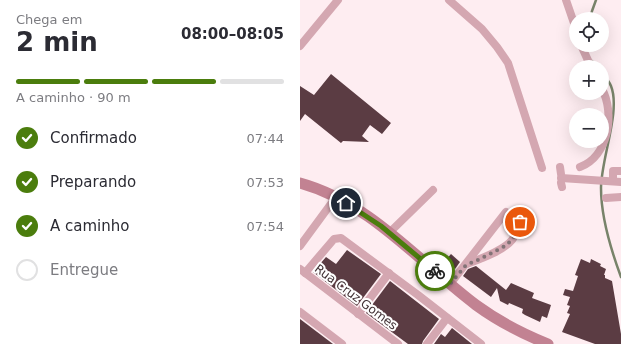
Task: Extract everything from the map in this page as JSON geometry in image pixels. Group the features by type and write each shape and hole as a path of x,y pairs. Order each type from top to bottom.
{"main road":[{"path":"300,183 312,186 357,209 389,233 477,305 512,328 548,344"}],"street":[{"path":"300,46 338,0"},
{"path":"449,0 482,29 497,46 508,63 542,168"},
{"path":"566,0 570,12"},
{"path":"580,167 591,161 598,153 606,136 609,121 609,108 607,100"},
{"path":"613,178 613,171 621,171"},
{"path":"561,178 621,182"},
{"path":"389,233 433,190"},
{"path":"300,246 336,197"},
{"path":"606,198 621,197"},
{"path":"450,284 506,212"},
{"path":"466,265 507,245 515,235 520,222"},
{"path":"302,271 332,240 341,238 481,344"},
{"name":"Rua Cruz Gomes","path":"302,271 398,344"},
{"path":"358,314 389,274"},
{"path":"300,312 342,344"},
{"path":"427,344 447,318"}],"building":[{"path":"331,74 391,123 382,134 370,125 362,136 369,142 343,141 341,143 305,114 300,121 300,86 314,95"},
{"path":"347,250 381,274 357,306 313,272 326,257 336,264"},
{"path":"451,254 460,262 455,269 445,261"},
{"path":"581,259 590,263 591,259 601,264 600,266 606,269 604,275 605,278 612,281 621,334 621,344 595,344 562,332 570,314 567,313 570,306 567,305 570,297 563,295 565,289 573,291 578,276 575,275"},
{"path":"476,266 506,290 511,283 534,293 532,298 551,305 547,318 542,316 540,322 525,315 522,313 523,309 500,301 497,288 491,297 463,276 468,269"},
{"path":"390,281 439,319 422,344 408,344 366,313"},
{"path":"300,319 333,344 300,344"},
{"path":"452,328 472,344 434,344 441,334 445,337"}],"waterway":[{"path":"592,12 596,0"},
{"path":"609,83 613,96 614,108 602,176 601,199 607,233 621,277"}],"way so far":[{"path":"435,271 450,284 466,265 502,249 507,245 515,235 520,222"}],"route":[{"path":"346,203 381,226 435,271"}]}
